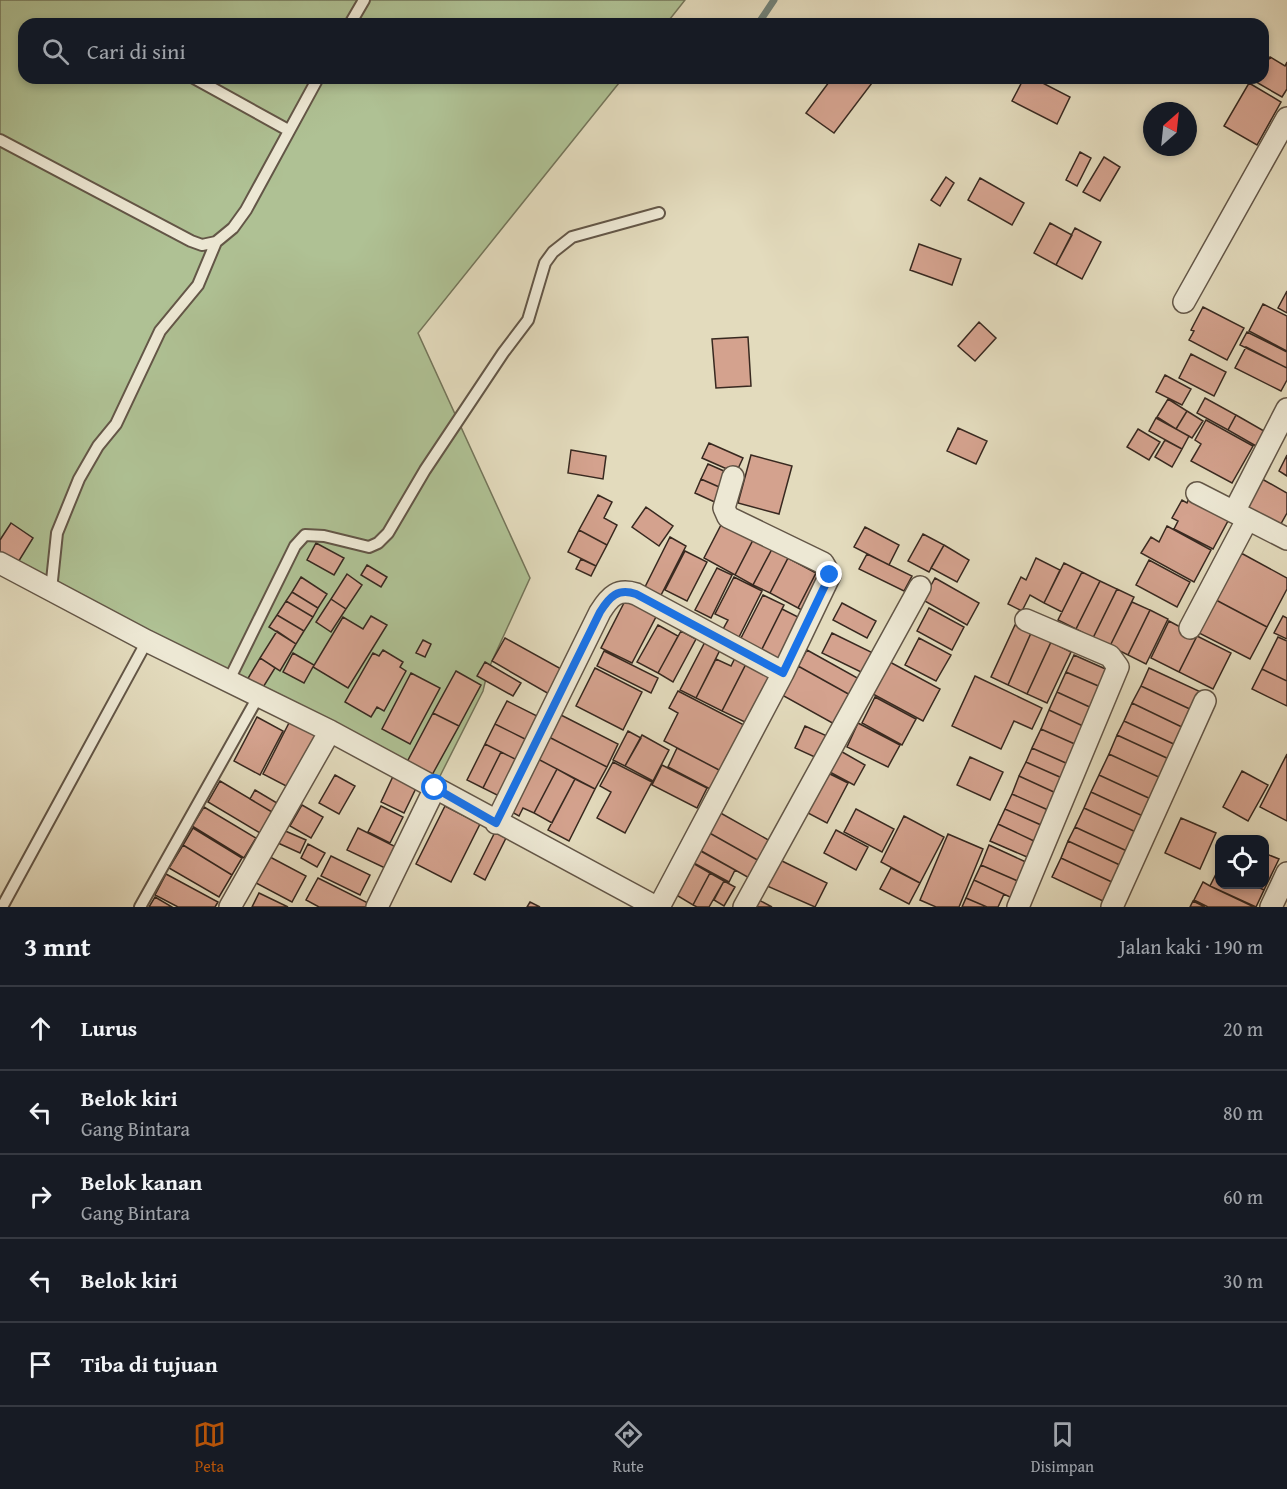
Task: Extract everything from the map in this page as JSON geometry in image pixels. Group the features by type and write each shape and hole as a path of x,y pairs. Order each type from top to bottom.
{"street":[{"path":"1184,302 1287,118"},
{"path":"1190,627 1287,409"},
{"path":"0,563 147,641 330,731 496,823 658,907 783,673 828,582 830,571 823,563 728,517 724,508 733,477"},
{"path":"1197,493 1287,539"},
{"path":"744,907 920,587"},
{"path":"496,823 600,612 608,598 617,592 628,591 636,594 783,673"},
{"path":"1018,907 1118,667 1110,656 1026,620"},
{"path":"1112,907 1205,701"},
{"path":"230,907 330,731"},
{"path":"377,907 435,788"},
{"path":"1271,907 1287,873"}],"lane":[{"path":"354,18 364,0"},
{"path":"205,84 288,129"},
{"path":"0,140 202,245 216,242 233,228 246,210 314,84"},
{"path":"229,680 296,546 305,535 324,536 369,547 378,543 388,533 425,470 528,320 545,263 553,252 572,237 659,213"},
{"path":"51,590 57,533 79,479 98,446 116,424 160,331 198,285 216,242"},
{"path":"3,907 147,641"},
{"path":"140,907 258,697"}],"green space":[{"path":"0,0 685,0 671,18 18,18 18,84 618,84 418,333 530,578 488,670 483,691 438,780 0,555"}],"building":[{"path":"1270,57 1285,66 1287,62 1287,89 1282,97 1259,84 1269,84"},
{"path":"828,84 871,84 834,133 806,113"},
{"path":"1021,84 1045,84 1070,97 1057,124 1012,101"},
{"path":"1248,84 1281,102 1257,145 1224,126"},
{"path":"1080,152 1091,158 1077,186 1066,180"},
{"path":"1104,157 1120,167 1100,201 1083,192"},
{"path":"946,177 954,183 940,206 931,200"},
{"path":"980,178 1024,203 1012,225 968,200"},
{"path":"1050,223 1072,235 1056,265 1034,253"},
{"path":"1075,228 1101,242 1082,279 1056,265"},
{"path":"919,244 961,259 952,285 910,270"},
{"path":"1287,291 1287,313 1278,308"},
{"path":"1263,304 1287,316 1287,351 1249,331"},
{"path":"1203,307 1244,328 1227,360 1189,340 1194,331 1191,330"},
{"path":"979,322 996,338 975,361 958,346"},
{"path":"1247,332 1287,352 1287,368 1240,345"},
{"path":"748,337 751,386 716,388 712,339"},
{"path":"1246,347 1287,368 1287,380 1281,391 1235,368"},
{"path":"1191,354 1226,372 1214,396 1179,378"},
{"path":"1165,375 1191,389 1182,405 1156,392"},
{"path":"1205,398 1236,415 1228,430 1197,413"},
{"path":"1168,399 1187,411 1176,429 1157,417"},
{"path":"1187,411 1203,421 1192,438 1176,429"},
{"path":"1236,415 1271,435 1263,450 1228,430"},
{"path":"1156,418 1189,436 1182,449 1149,431"},
{"path":"1206,420 1253,446 1232,483 1191,461 1201,444 1195,440"},
{"path":"958,428 987,441 976,464 947,451"},
{"path":"1138,429 1160,442 1149,460 1127,447"},
{"path":"1165,440 1182,449 1172,467 1155,457"},
{"path":"709,443 743,458 736,473 702,458"},
{"path":"571,450 606,456 603,479 568,473"},
{"path":"751,455 792,466 779,514 738,503"},
{"path":"1287,455 1287,476 1279,471"},
{"path":"708,464 733,475 726,490 701,479"},
{"path":"701,479 726,490 719,504 695,493"},
{"path":"1262,479 1287,493 1287,513 1278,529 1245,511"},
{"path":"598,495 612,502 604,518 617,525 607,545 579,530"},
{"path":"1189,498 1229,519 1213,549 1174,529 1178,521 1172,518 1182,500 1187,503"},
{"path":"646,507 673,526 659,546 632,527"},
{"path":"11,523 33,538 17,564 0,553 0,540"},
{"path":"722,523 753,540 735,575 704,558"},
{"path":"1167,526 1211,550 1194,582 1141,553 1151,537 1159,542"},
{"path":"865,527 899,545 889,565 854,547"},
{"path":"579,530 607,545 596,566 568,552"},
{"path":"923,534 944,545 929,572 908,561"},
{"path":"670,537 686,546 658,601 642,593"},
{"path":"753,540 772,549 753,585 735,575"},
{"path":"316,543 344,558 334,575 307,560"},
{"path":"944,545 969,560 957,582 931,568"},
{"path":"772,549 788,558 770,593 753,585"},
{"path":"685,551 707,562 687,601 665,590"},
{"path":"1241,553 1287,578 1287,589 1267,627 1216,600"},
{"path":"867,554 912,576 904,591 859,569"},
{"path":"788,558 816,573 798,608 770,593"},
{"path":"1036,558 1060,570 1044,603 1030,595 1022,611 1008,604 1021,577 1026,580"},
{"path":"581,559 596,566 591,576 576,569"},
{"path":"1149,560 1190,582 1177,607 1136,585"},
{"path":"1064,563 1082,572 1062,612 1044,603"},
{"path":"367,565 387,577 381,587 361,575"},
{"path":"717,568 732,575 711,618 695,610"},
{"path":"1082,572 1100,581 1076,629 1058,620"},
{"path":"816,573 827,578 809,614 798,608"},
{"path":"347,574 362,585 346,609 331,599"},
{"path":"301,577 327,594 318,608 292,592"},
{"path":"734,577 762,591 738,639 722,631 728,620 715,614"},
{"path":"935,578 979,603 967,625 923,600"},
{"path":"1100,581 1117,589 1093,638 1076,629"},
{"path":"1117,589 1134,597 1110,646 1093,638"},
{"path":"292,592 318,608 313,617 286,601"},
{"path":"763,595 784,605 760,653 739,642"},
{"path":"627,597 658,613 632,663 601,648"},
{"path":"331,599 346,609 331,632 316,622"},
{"path":"1216,600 1267,627 1250,659 1199,633"},
{"path":"286,601 313,617 304,631 277,615"},
{"path":"1132,602 1150,610 1128,655 1110,646"},
{"path":"842,603 876,621 867,638 833,620"},
{"path":"929,608 964,627 952,650 917,631"},
{"path":"782,609 804,620 782,664 760,653"},
{"path":"1150,610 1168,619 1146,664 1128,655"},
{"path":"277,615 304,631 296,644 269,627"},
{"path":"371,616 387,625 348,688 313,667 343,617 363,629"},
{"path":"1283,616 1287,618 1287,639 1274,633"},
{"path":"1169,621 1197,636 1179,672 1151,658"},
{"path":"658,625 678,636 658,673 637,662"},
{"path":"1015,625 1031,633 1008,685 991,677"},
{"path":"277,631 296,644 280,671 260,658"},
{"path":"681,631 696,639 673,682 658,673"},
{"path":"832,633 873,653 863,673 822,653"},
{"path":"1031,633 1051,642 1027,694 1008,685"},
{"path":"1197,636 1231,653 1213,689 1179,672"},
{"path":"1278,637 1287,641 1287,681 1262,669"},
{"path":"505,638 563,670 549,694 492,661"},
{"path":"919,638 951,655 936,681 905,665"},
{"path":"423,640 431,644 425,657 416,653"},
{"path":"706,640 721,648 696,698 680,690"},
{"path":"1051,642 1071,652 1047,703 1027,694"},
{"path":"383,650 403,662 400,667 406,671 384,711 377,707 371,717 345,702 373,653 379,656"},
{"path":"807,650 861,680 852,696 798,666"},
{"path":"604,651 658,678 651,693 597,666"},
{"path":"293,653 314,665 304,683 283,672"},
{"path":"1074,655 1110,671 1103,688 1066,672"},
{"path":"736,656 747,662 722,711 696,698 716,659 731,666"},
{"path":"260,658 275,668 262,689 247,680"},
{"path":"888,661 940,689 923,721 871,693"},
{"path":"485,662 521,683 513,696 477,676"},
{"path":"747,662 773,675 749,724 722,711"},
{"path":"798,666 852,696 836,725 782,695"},
{"path":"595,668 642,692 623,730 576,706"},
{"path":"1149,668 1203,693 1194,711 1141,686"},
{"path":"1262,669 1287,681 1287,706 1252,689"},
{"path":"456,671 481,685 459,726 433,713"},
{"path":"1066,672 1103,688 1094,709 1057,692"},
{"path":"411,673 440,688 410,744 382,729"},
{"path":"975,676 1042,708 1032,729 1014,721 1001,749 952,726"},
{"path":"1141,686 1194,711 1186,729 1132,703"},
{"path":"678,691 744,725 721,771 664,741 678,713 669,708"},
{"path":"1057,692 1094,709 1085,727 1049,710"},
{"path":"875,697 916,719 902,745 862,723"},
{"path":"507,701 541,718 529,741 495,724"},
{"path":"1132,703 1186,729 1178,746 1124,721"},
{"path":"1049,710 1085,727 1077,745 1041,729"},
{"path":"433,713 459,726 432,775 407,762"},
{"path":"559,714 618,744 607,767 547,736"},
{"path":"257,717 283,731 260,775 234,761"},
{"path":"292,717 319,732 290,788 263,774"},
{"path":"1124,721 1178,746 1171,760 1117,735"},
{"path":"858,723 900,745 888,767 847,747"},
{"path":"495,724 529,741 519,761 485,744"},
{"path":"805,726 827,736 817,758 795,748"},
{"path":"1041,729 1077,745 1068,764 1032,748"},
{"path":"628,731 641,738 625,766 613,760"},
{"path":"642,735 669,750 653,781 625,766"},
{"path":"1117,735 1171,760 1163,779 1109,754"},
{"path":"547,736 607,767 595,789 536,758"},
{"path":"485,744 501,752 483,788 467,780"},
{"path":"677,748 721,771 712,790 668,767"},
{"path":"1032,748 1068,764 1062,778 1026,762"},
{"path":"837,749 865,765 854,785 826,770"},
{"path":"501,752 519,761 501,797 483,788"},
{"path":"1109,754 1163,779 1153,800 1099,775"},
{"path":"1287,754 1287,821 1260,807"},
{"path":"970,757 1003,772 990,800 957,785"},
{"path":"536,758 557,769 534,813 523,808 519,816 508,810"},
{"path":"613,762 652,782 625,833 597,818 611,792 600,786"},
{"path":"1026,762 1062,778 1056,793 1019,776"},
{"path":"662,765 707,788 697,808 652,785"},
{"path":"557,769 575,779 552,823 534,813"},
{"path":"396,770 419,782 404,813 381,802"},
{"path":"1242,771 1268,785 1248,821 1223,807"},
{"path":"826,772 848,783 827,823 806,812"},
{"path":"335,775 355,786 339,814 319,803"},
{"path":"1099,775 1153,800 1145,817 1091,792"},
{"path":"1019,776 1056,793 1048,810 1012,794"},
{"path":"575,779 595,789 569,841 548,830"},
{"path":"220,781 272,812 260,833 208,802"},
{"path":"255,790 277,803 272,812 250,799"},
{"path":"1091,792 1145,817 1138,833 1084,808"},
{"path":"1012,794 1048,810 1041,825 1005,809"},
{"path":"302,805 323,817 311,838 290,826"},
{"path":"381,806 403,817 390,843 368,832"},
{"path":"445,806 480,824 451,882 416,864"},
{"path":"204,807 256,838 244,858 192,826"},
{"path":"1084,808 1138,833 1129,852 1075,827"},
{"path":"856,809 894,829 882,852 844,832"},
{"path":"1005,809 1041,825 1034,841 998,824"},
{"path":"717,811 772,842 761,862 706,831"},
{"path":"904,816 944,837 920,883 881,862"},
{"path":"1181,818 1216,833 1200,869 1165,853"},
{"path":"998,824 1034,841 1027,857 990,841"},
{"path":"1075,827 1129,852 1122,866 1068,841"},
{"path":"193,828 242,858 232,875 183,845"},
{"path":"358,828 396,847 385,868 347,850"},
{"path":"283,830 306,840 300,853 278,843"},
{"path":"836,830 868,847 856,870 824,853"},
{"path":"706,831 761,862 751,879 696,848"},
{"path":"495,832 506,838 485,880 474,874"},
{"path":"948,834 983,849 959,907 936,907 920,900"},
{"path":"1068,841 1122,866 1114,883 1061,858"},
{"path":"308,844 325,853 317,867 301,858"},
{"path":"183,845 232,875 219,897 169,868"},
{"path":"989,845 1028,863 1020,882 981,865"},
{"path":"697,849 735,870 729,882 690,861"},
{"path":"1269,855 1279,859 1269,880"},
{"path":"331,856 370,875 360,895 321,876"},
{"path":"270,857 306,876 292,902 256,883"},
{"path":"1061,858 1114,883 1105,902 1052,877"},
{"path":"780,860 827,883 815,907 767,886"},
{"path":"691,862 710,873 693,905 673,893"},
{"path":"981,865 1020,882 1012,898 974,880"},
{"path":"891,868 920,883 909,904 880,889"},
{"path":"710,873 724,881 709,907 697,907 693,905"},
{"path":"166,874 218,902 215,907 178,907 155,895"},
{"path":"1215,876 1215,888 1210,886"},
{"path":"318,878 372,905 371,907 319,907 306,900"},
{"path":"974,880 1004,894 998,907 987,907 966,898"},
{"path":"724,881 735,887 724,906 714,900"},
{"path":"1203,882 1254,907 1208,907 1194,900"},
{"path":"1217,889 1262,889 1264,890 1256,907"},
{"path":"259,893 288,907 252,907"},
{"path":"155,897 172,907 149,907"},
{"path":"966,898 987,907 962,907"},
{"path":"757,899 772,907 754,907"},
{"path":"1193,901 1205,907 1190,907"},
{"path":"530,902 540,907 527,907"}],"waterway":[{"path":"762,18 774,0"}],"route":[{"path":"435,788 496,823 600,612 608,598 617,592 628,591 636,594 783,673 830,575"}]}
